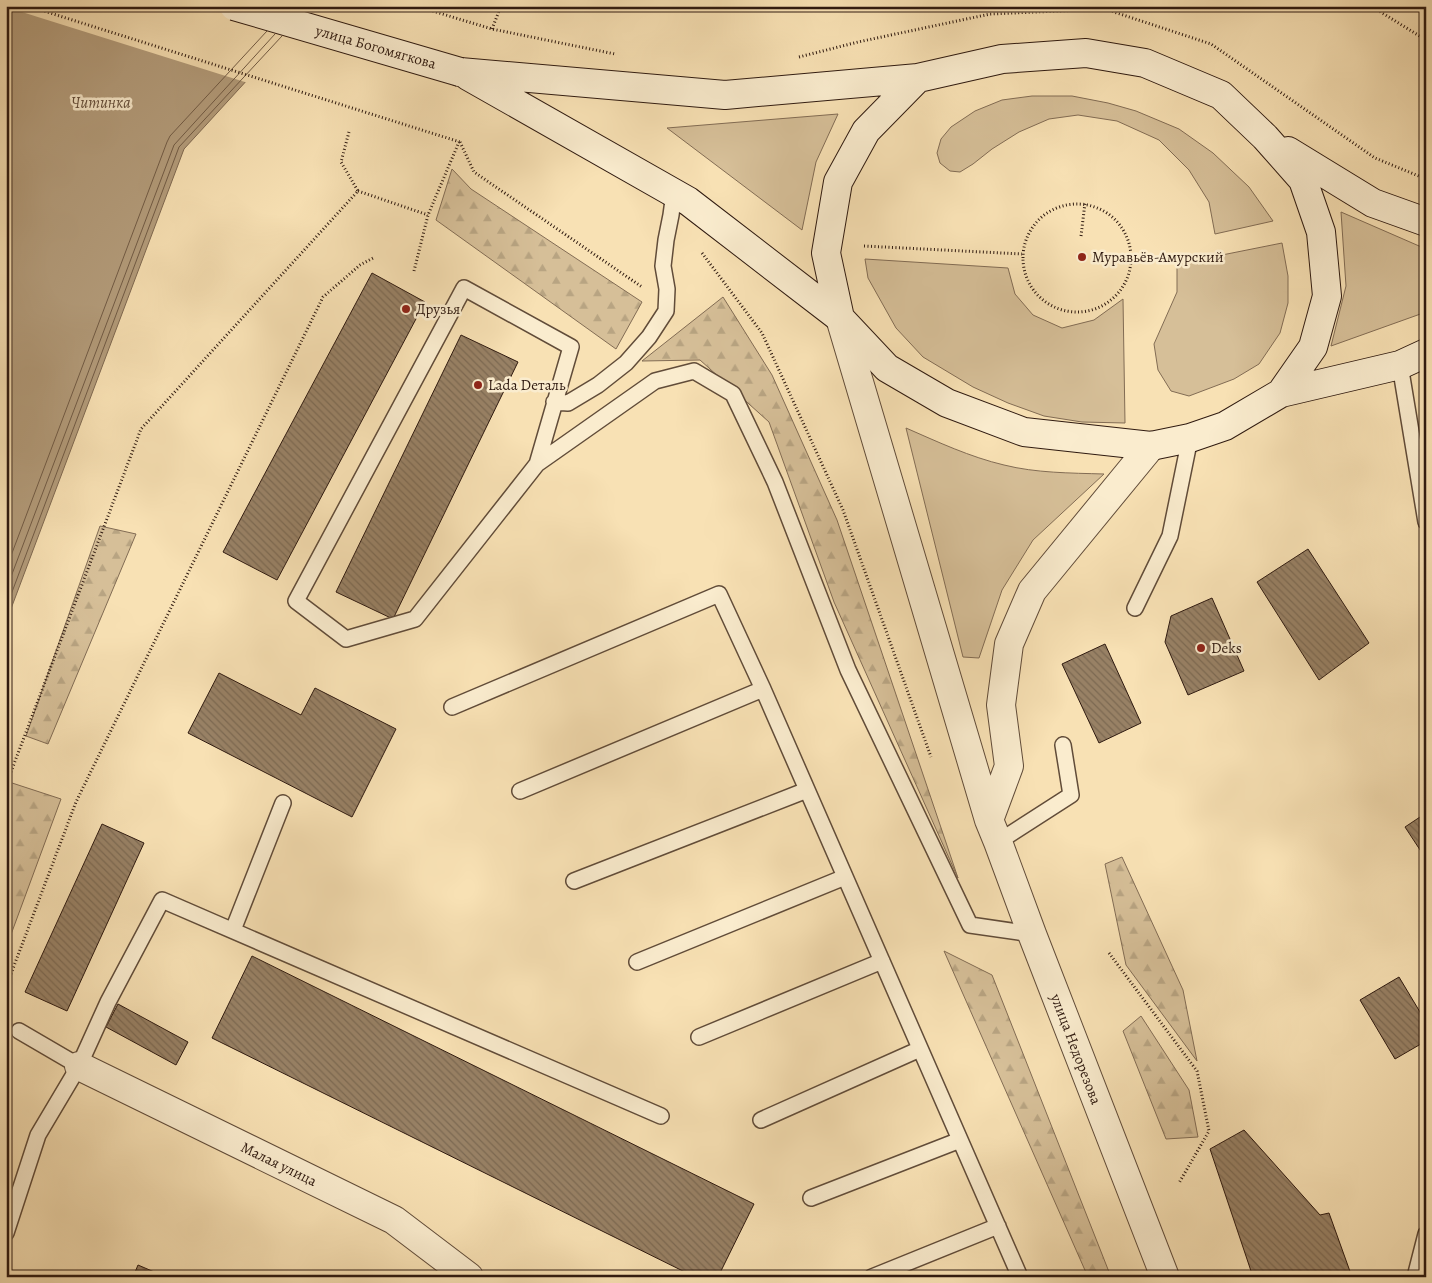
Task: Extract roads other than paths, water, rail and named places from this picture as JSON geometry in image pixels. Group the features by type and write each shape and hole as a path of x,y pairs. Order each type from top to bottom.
{"main road":[{"name":"улица Богомягкова","path":"234,6 460,72"},
{"path":"460,72 725,94 918,78 1002,58 1086,53 1145,64 1222,95 1265,137 1303,180 1321,232 1328,296 1312,347 1281,393"},
{"path":"460,72 688,201 840,318 887,368 947,403 1024,432 1151,446 1190,438 1225,426 1281,393 1400,365 1426,353"},
{"name":"улица Недорезова","path":"918,78 866,131 838,182 826,253 840,318 994,831 1165,1277"},
{"path":"1265,137 1373,203 1426,222"},
{"path":"994,831 1009,766 1001,706 1009,644 1032,591 1151,446"},
{"name":"Малая улица","path":"79,1066 394,1220 469,1277"}],"lane":[{"path":"554,402 568,403 598,385 626,363 650,337 666,311 667,289 663,266 674,193"},
{"path":"537,464 571,347 464,288 296,601 346,639 415,619 537,464 655,382 694,370 733,394 775,482 848,670 970,925 1032,934"},
{"path":"1400,365 1426,522"},
{"path":"1135,608 1170,536 1190,438"},
{"path":"452,707 719,594 763,689 1020,1277"},
{"path":"520,791 763,689"},
{"path":"994,831 1071,795 1063,745"},
{"path":"574,881 807,790"},
{"path":"233,930 283,803"},
{"path":"638,962 845,878"},
{"path":"6,1233 38,1135 79,1066 108,1002 162,900 660,1116"},
{"path":"699,1037 882,961"},
{"path":"19,1031 79,1066"},
{"path":"761,1120 920,1049"},
{"path":"811,1198 960,1140"},
{"path":"872,1277 998,1226"},
{"path":"1415,1277 1426,1234"}],"water":[{"name":"Читинка","path":"6,6 315,6 184,149 6,622"}],"place":[{"name":"Муравьёв-Амурский","path":"1082,257"},
{"name":"Друзья","path":"406,309"},
{"name":"Lada Dеталь","path":"478,385"},
{"name":"Deks","path":"1201,648"}]}
